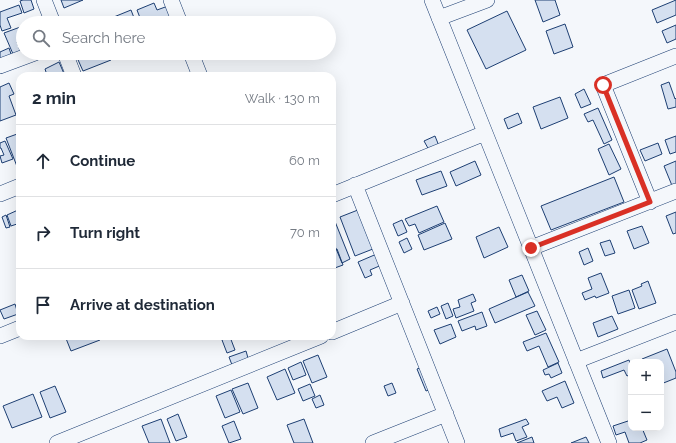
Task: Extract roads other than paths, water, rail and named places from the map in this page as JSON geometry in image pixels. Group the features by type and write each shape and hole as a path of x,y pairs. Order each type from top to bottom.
{"street":[{"path":"44,0 50,16"},
{"path":"172,0 178,16"},
{"path":"432,0 609,443"},
{"path":"439,18 487,0"},
{"path":"650,202 603,85 676,56"},
{"path":"0,66 16,60"},
{"path":"68,60 72,72"},
{"path":"194,60 198,72"},
{"path":"336,194 355,185 485,133"},
{"path":"355,185 457,443"},
{"path":"0,194 16,188"},
{"path":"531,248 676,192"},
{"path":"336,330 402,303"},
{"path":"576,361 676,322"},
{"path":"0,336 16,330"},
{"path":"56,443 311,340"},
{"path":"373,443 446,414"}]}
